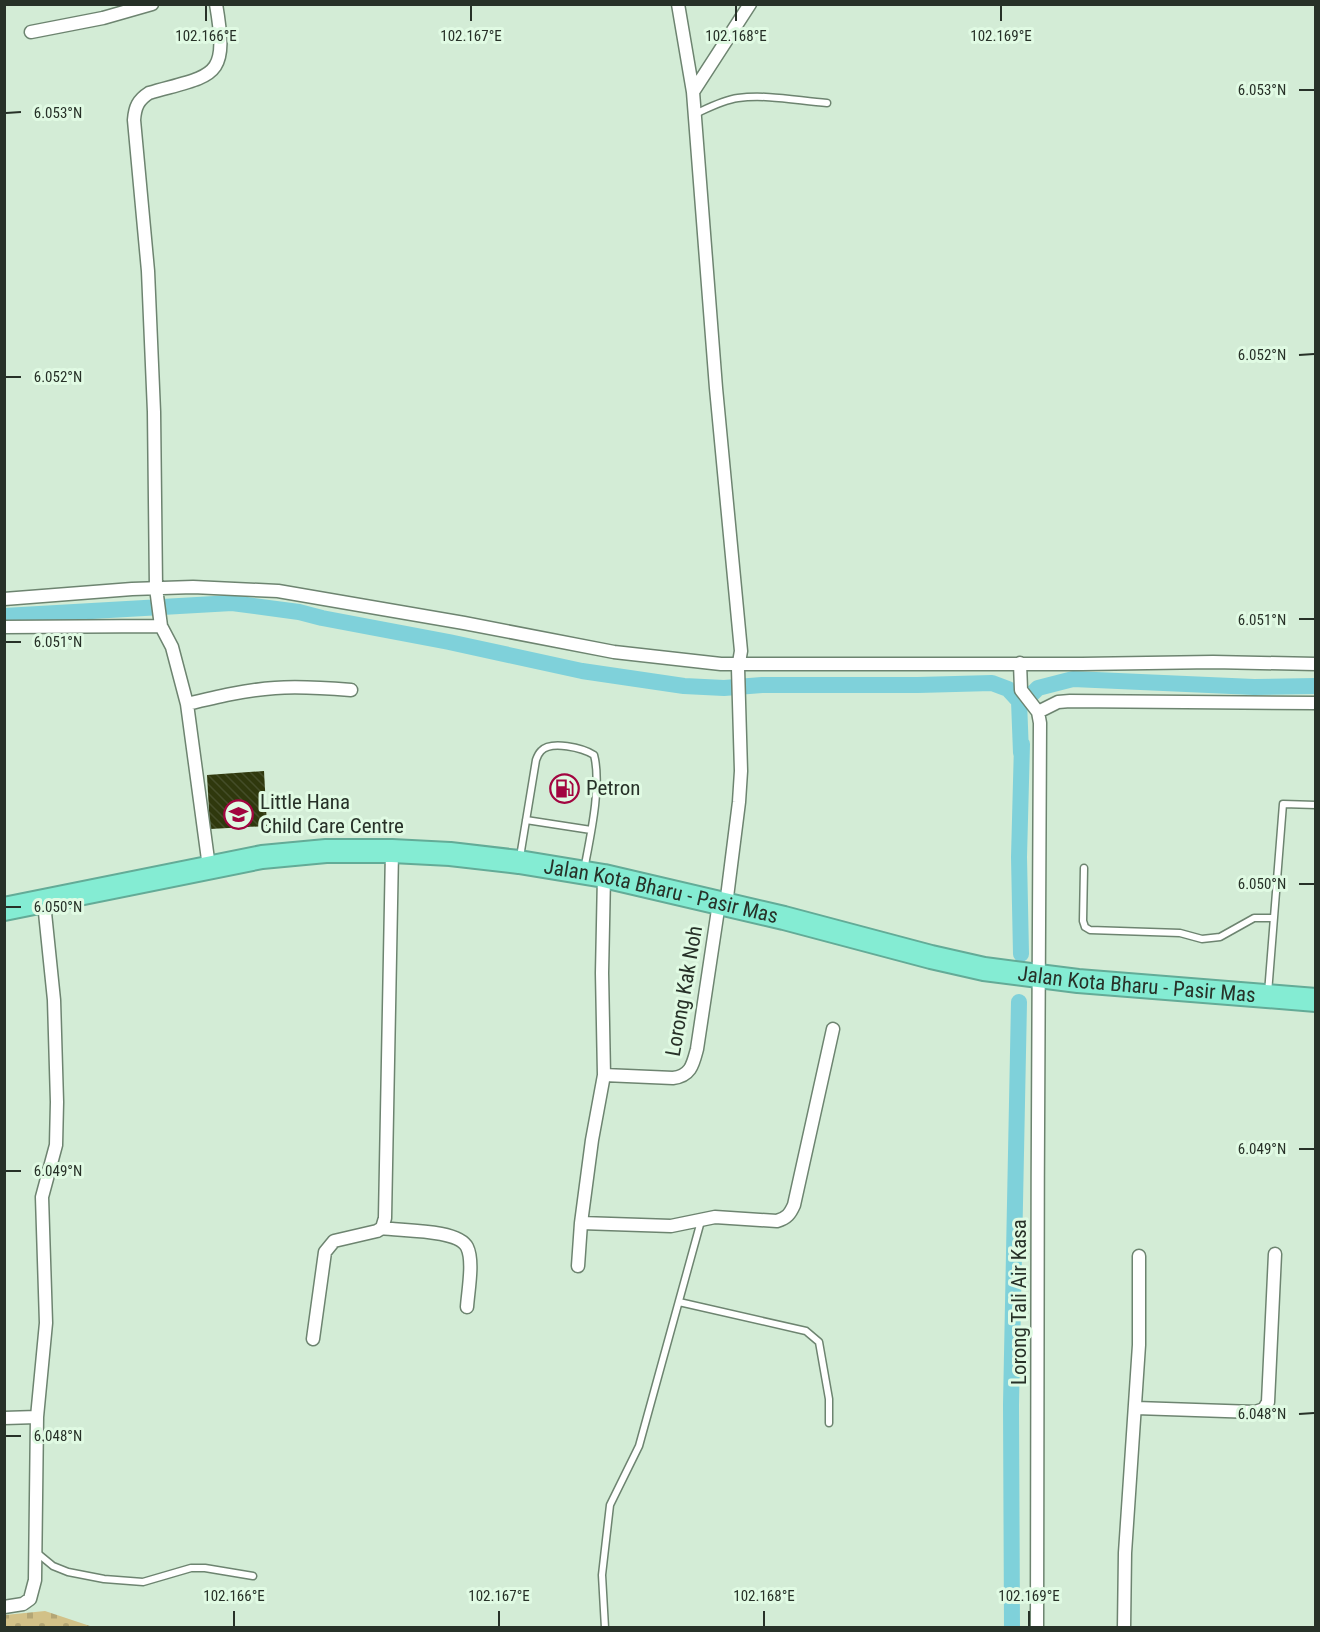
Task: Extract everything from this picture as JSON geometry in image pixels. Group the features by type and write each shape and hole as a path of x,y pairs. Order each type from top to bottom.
{"highway":[{"name":"Jalan Kota Bharu - Pasir Mas","path":"4,909 44,903 262,857 326,851 450,854 519,862 594,875 984,969 1037,977 1316,1000"}],"street":[{"path":"31,32 103,18 152,4"},
{"path":"209,867 187,704 172,647 160,623 156,593 154,412 148,271 135,111 142,98 149,93 203,77 214,68 220,54 221,38 216,4"},
{"name":"Lorong Kak Noh","path":"604,1075 682,1077 694,1063 722,904 734,855 741,771 738,669 741,651 716,388 693,92 678,4"},
{"path":"693,92 750,4"},
{"path":"4,599 156,593 193,587 278,591 614,652 738,669 1020,668 1214,662 1316,664"},
{"path":"4,627 160,623"},
{"path":"1020,668 1021,690 1038,712 1058,702 1070,700 1316,703"},
{"path":"187,704 246,691 277,688 310,687 351,690"},
{"name":"Lorong Tali Air Kasa","path":"1037,1628 1039,1114 1037,977 1040,723 1038,712"},
{"path":"382,1228 385,1218 392,851"},
{"path":"578,1266 592,1140 604,1075 602,973 594,875"},
{"path":"4,1607 23,1604 30,1599 35,1580 37,1417 46,1323 42,1197 56,1145 57,1102 54,1000 44,903"},
{"path":"581,1223 653,1226 729,1217 777,1221 791,1213 833,1029"},
{"path":"314,1339 325,1252 334,1241 351,1236 369,1235 382,1228 458,1237 466,1245 470,1258 467,1307"},
{"path":"1136,1408 1255,1412 1264,1409 1268,1402 1275,1254"},
{"path":"1124,1628 1125,1553 1136,1408 1139,1256"},
{"path":"4,1418 37,1417"}],"lane":[{"path":"695,114 727,100 738,98 764,97 827,103"},
{"path":"519,862 536,760 541,750 553,745 585,749 594,755 597,768 591,830 594,875"},
{"path":"1268,996 1283,804 1316,805"},
{"path":"526,820 591,830"},
{"path":"1084,868 1083,921 1084,927 1090,930 1180,933 1202,939 1220,937 1254,918 1274,918"},
{"path":"605,1628 602,1575 610,1505 639,1446 701,1219"},
{"path":"678,1302 806,1331 819,1342 829,1399 829,1423"},
{"path":"35,1552 54,1566 68,1572 104,1579 143,1582 191,1568 253,1576"}],"green space":[{"path":"45,1611 93,1627 5,1627 5,1615"}],"building":[{"path":"264,771 267,826 210,829 207,775"}],"waterway":[{"path":"4,616 232,603 299,612 582,671 684,686 724,688 762,685 992,683 1008,689 1019,701 1021,753"},
{"path":"1030,696 1038,688 1073,679 1254,687 1316,686"},
{"path":"1021,954 1019,857 1022,744"},
{"path":"1012,1628 1011,1405 1019,1002"}],"place":[{"name":"Petron","path":"565,788"},
{"name":"Little Hana Child Care Centre","path":"239,814"}]}
